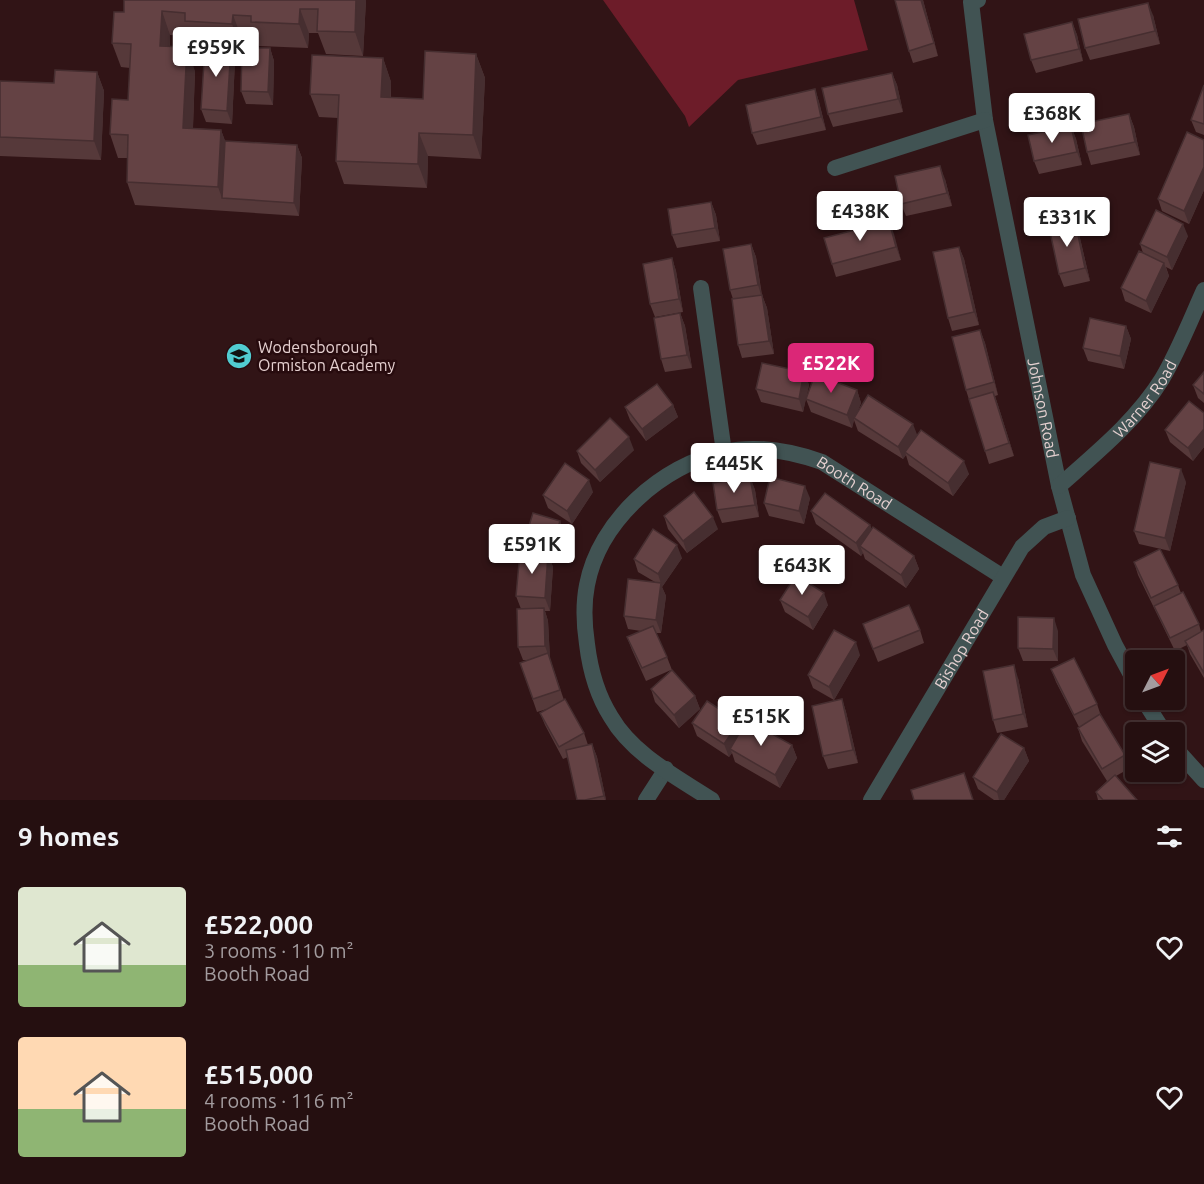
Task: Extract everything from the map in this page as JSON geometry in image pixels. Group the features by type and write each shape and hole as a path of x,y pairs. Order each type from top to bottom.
{"street":[{"name":"Johnson Road","path":"974,1 985,120 1059,486 1083,574 1125,664"},
{"path":"835,168 985,120"},
{"path":"701,288 724,452"},
{"name":"Warner Road","path":"1059,486 1110,441 1135,414 1162,379 1204,291"},
{"name":"Booth Road","path":"712,800 645,754 624,735 610,717 596,687 588,658 583,617 587,584 609,532 631,504 680,467 724,452 761,450 795,452 822,462 1003,577"},
{"name":"Bishop Road","path":"871,800 1022,547 1044,527 1068,518"},
{"path":"1185,759 1204,780"},
{"path":"646,800 666,769"}],"shaded area":[{"path":"603,0 854,0 868,50 738,80 689,127 685,116"}],"building":[{"path":"124,0 356,0 355,32 317,31 318,9 300,9 299,24 251,22 251,16 233,15 232,24 185,21 185,13 162,11 160,46 187,47 183,128 221,130 218,187 127,182 128,135 110,134 112,99 128,100 131,44 112,43 114,12 124,12"},
{"path":"895,0 921,0 934,43 909,51"},
{"path":"1148,3 1155,31 1085,48 1078,19"},
{"path":"1072,22 1079,49 1031,60 1024,34"},
{"path":"205,46 231,47 227,111 201,109"},
{"path":"242,48 270,48 268,92 241,91"},
{"path":"425,51 476,54 473,135 419,133 418,164 336,161 339,95 310,94 312,55 383,58 381,97 423,99"},
{"path":"55,70 97,72 94,141 0,137 0,81 54,83"},
{"path":"892,73 898,99 828,114 822,88"},
{"path":"1204,85 1204,124 1191,120"},
{"path":"815,89 821,117 752,133 746,105"},
{"path":"1129,114 1135,142 1087,152 1081,124"},
{"path":"1071,126 1077,152 1034,161 1028,135"},
{"path":"1187,132 1204,140 1204,167 1184,211 1158,199"},
{"path":"225,141 297,145 294,203 222,198"},
{"path":"940,166 947,193 901,204 895,176"},
{"path":"711,202 715,228 672,235 668,209"},
{"path":"1156,210 1183,224 1167,257 1140,244"},
{"path":"889,221 896,247 832,264 824,238"},
{"path":"1075,221 1085,268 1059,274 1049,227"},
{"path":"751,244 758,285 730,290 723,249"},
{"path":"959,247 974,312 948,318 933,252"},
{"path":"1139,251 1164,263 1146,301 1121,288"},
{"path":"672,258 679,299 650,304 643,264"},
{"path":"762,295 769,341 738,345 732,299"},
{"path":"680,313 687,355 661,359 654,318"},
{"path":"1090,318 1126,326 1120,356 1083,348"},
{"path":"980,330 994,382 966,390 952,337"},
{"path":"762,363 804,372 799,399 756,389"},
{"path":"1204,372 1204,394 1193,385"},
{"path":"815,374 857,390 847,415 806,399"},
{"path":"657,384 673,405 642,429 625,407"},
{"path":"993,392 1009,443 985,451 969,399"},
{"path":"868,395 913,424 898,447 854,418"},
{"path":"1189,401 1204,413 1204,429 1188,448 1165,430"},
{"path":"610,418 629,437 595,470 577,451"},
{"path":"921,430 964,461 948,483 905,452"},
{"path":"1150,462 1181,469 1165,538 1134,531"},
{"path":"565,463 589,480 567,511 543,495"},
{"path":"750,477 755,505 717,510 713,483"},
{"path":"770,477 805,486 799,511 764,503"},
{"path":"694,492 713,517 683,541 664,516"},
{"path":"825,493 870,525 856,543 811,511"},
{"path":"533,513 560,521 551,550 524,542"},
{"path":"873,527 914,556 901,575 860,546"},
{"path":"653,529 677,545 658,574 634,559"},
{"path":"1160,549 1178,585 1151,598 1134,562"},
{"path":"520,552 548,554 545,598 516,596"},
{"path":"796,575 824,593 808,617 780,600"},
{"path":"628,579 661,583 656,620 624,616"},
{"path":"1183,592 1199,624 1170,638 1154,606"},
{"path":"909,605 920,630 873,649 863,624"},
{"path":"544,608 545,646 518,647 517,609"},
{"path":"1018,617 1054,618 1053,649 1018,648"},
{"path":"653,626 667,657 642,668 627,637"},
{"path":"834,630 856,642 829,687 808,675"},
{"path":"1204,630 1204,673 1185,641"},
{"path":"548,653 560,690 533,699 520,663"},
{"path":"1074,658 1097,704 1074,715 1051,669"},
{"path":"1014,665 1023,714 993,720 983,671"},
{"path":"672,670 695,696 674,715 651,689"},
{"path":"565,699 584,733 559,747 540,713"},
{"path":"842,699 853,750 823,756 812,706"},
{"path":"707,701 739,722 724,744 692,723"},
{"path":"1100,714 1125,755 1102,769 1078,728"},
{"path":"747,720 792,745 775,775 730,749"},
{"path":"1001,734 1024,748 997,792 973,777"},
{"path":"592,744 604,796 577,800 566,750"},
{"path":"964,773 973,800 914,800 911,790"},
{"path":"1115,775 1137,800 1103,800 1096,792"}],"place":[{"name":"Wodensborough Ormiston Academy","path":"239,356"}]}
